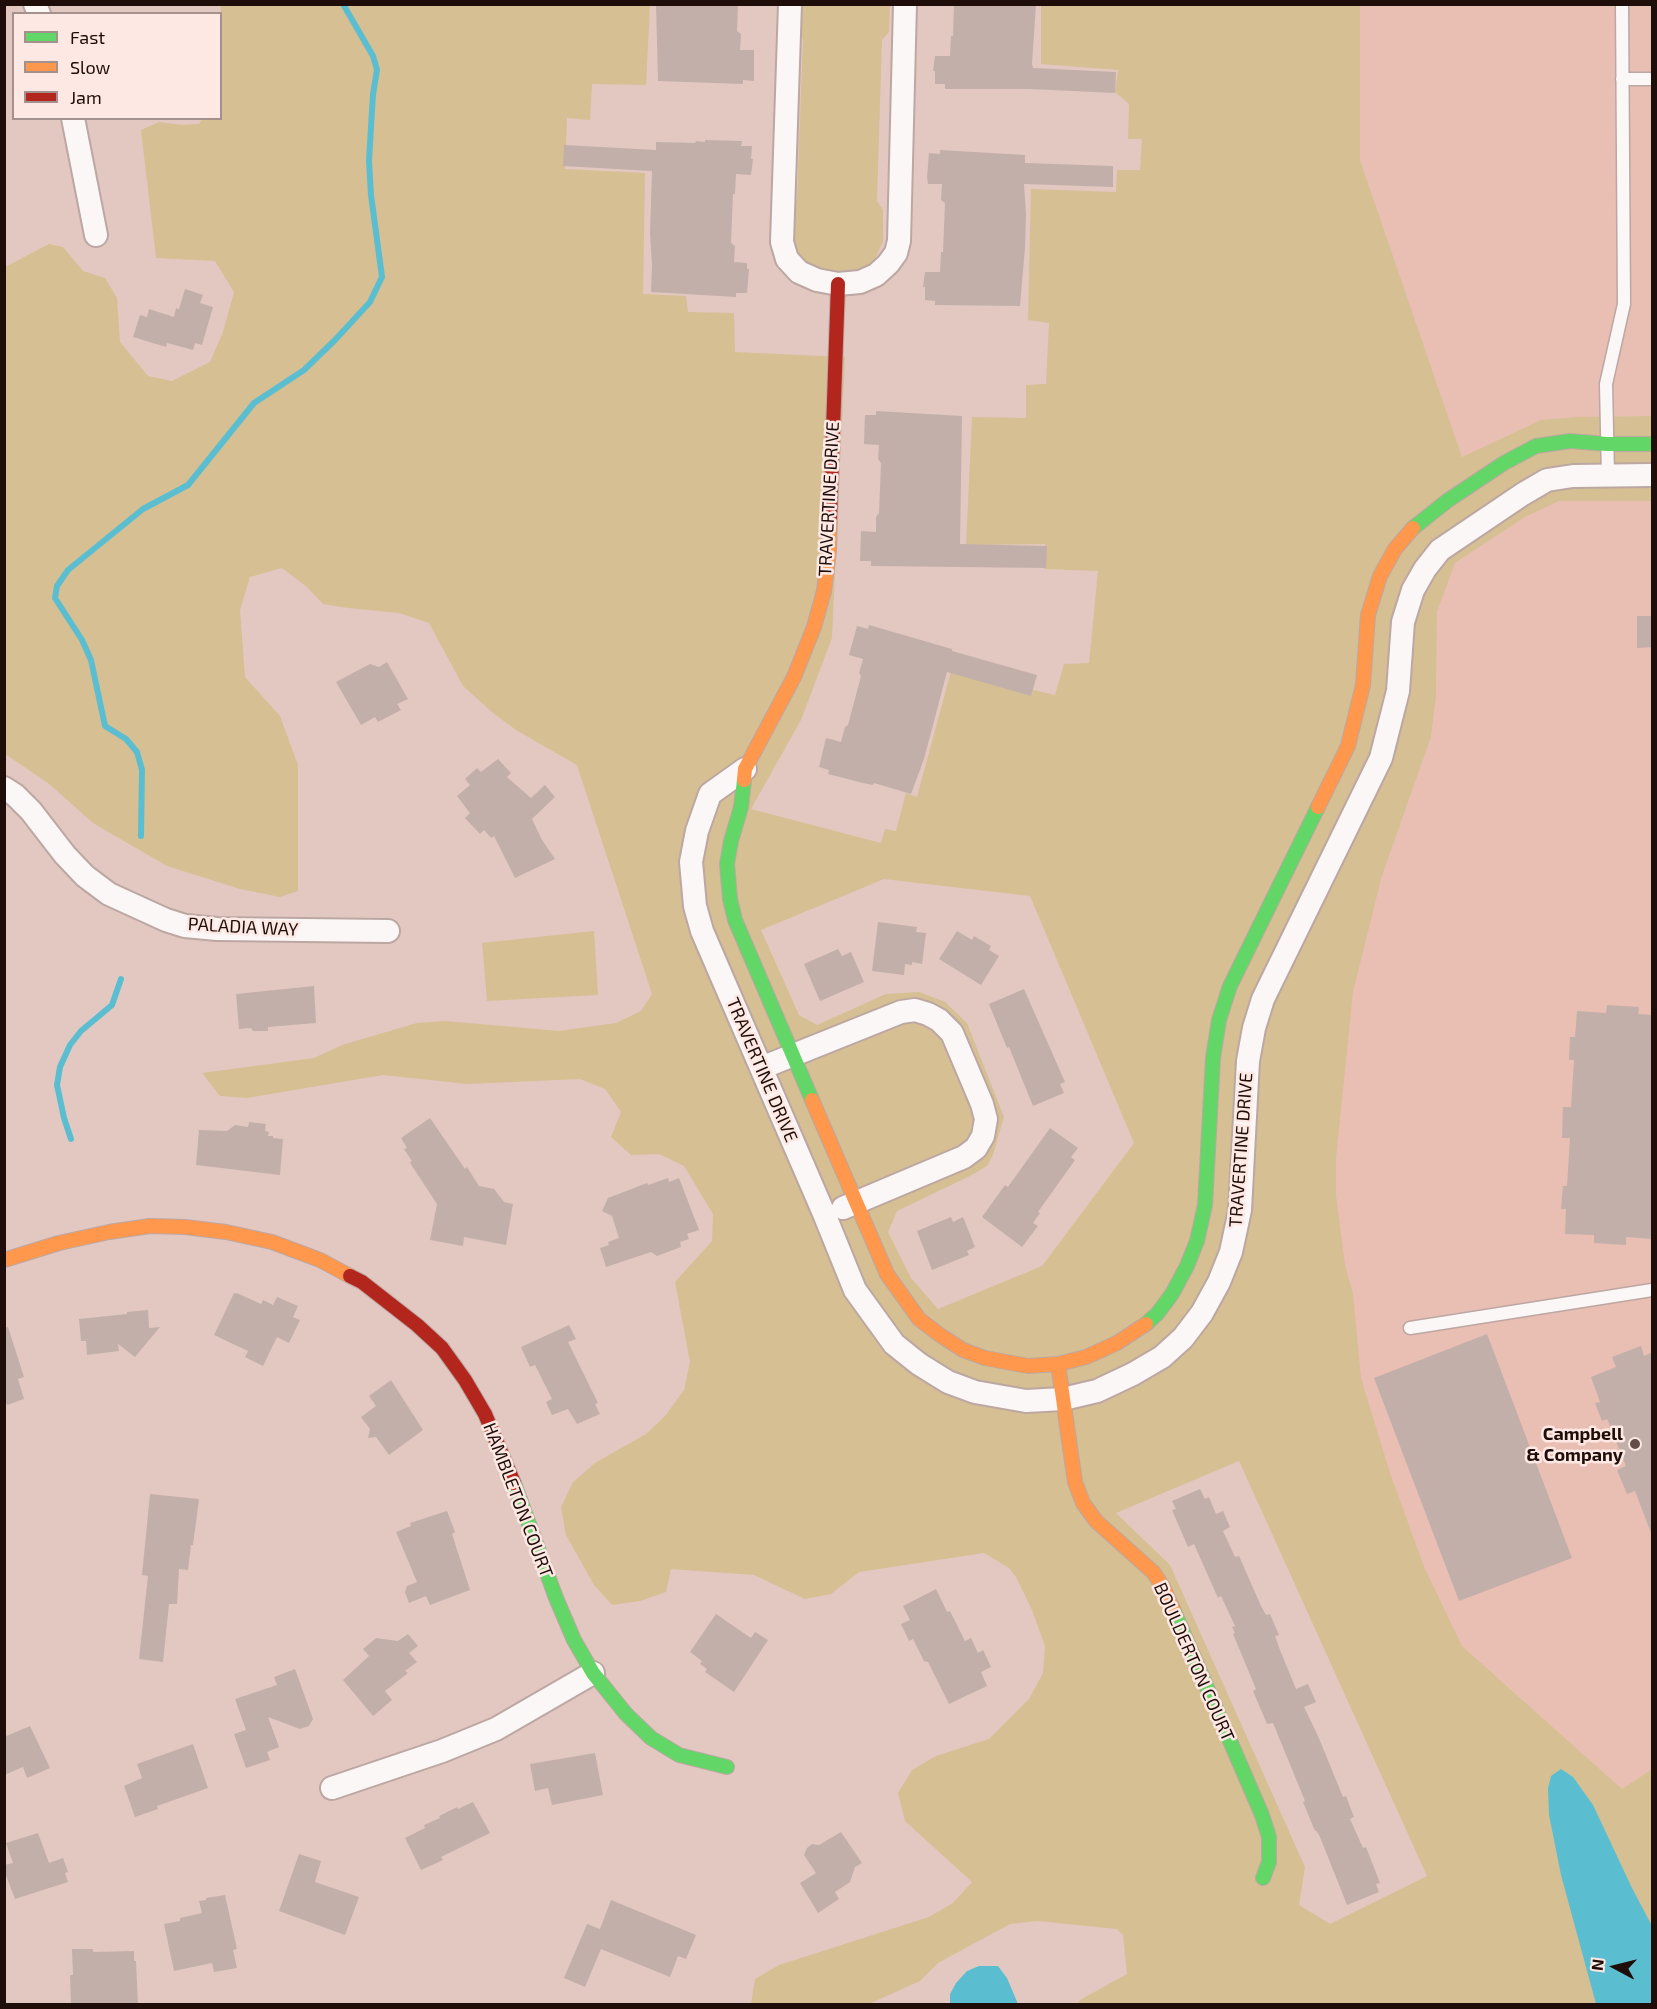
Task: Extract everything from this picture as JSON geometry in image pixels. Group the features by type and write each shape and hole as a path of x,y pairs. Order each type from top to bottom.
{"street":[{"path":"790,4 782,242 787,259 799,272 817,280 838,284 860,282 876,275 897,253 905,4"},
{"path":"73,120 96,235"},
{"name":"TRAVERTINE DRIVE","path":"838,284 829,551 824,591 814,627 794,677 745,769 741,807 727,864 730,899 735,920 887,1274 919,1319 963,1350 985,1358 1028,1366 1058,1364 1086,1357 1117,1343 1141,1329 1157,1314 1172,1294 1187,1266 1197,1241 1205,1205 1213,1058 1219,1020 1230,986 1348,746 1363,686 1368,615 1380,576 1395,549 1416,524 1504,463 1536,446 1570,441 1653,444"},
{"path":"1504,463 1522,494"},
{"name":"TRAVERTINE DRIVE","path":"745,769 710,794 696,831 692,862 695,906 702,932 855,1290 894,1344 919,1364 948,1382 975,1392 1026,1401 1063,1399 1097,1391 1162,1357 1183,1338 1202,1313 1220,1282 1231,1252 1240,1210 1248,1061 1254,1028 1263,999 1381,759 1398,691 1403,622 1413,590 1425,569 1440,550 1522,494 1547,480 1573,476 1653,475"},
{"name":"PALADIA WAY","path":"4,788 15,795 31,811 65,855 85,876 109,894 166,920 185,926 217,929 388,931"},
{"path":"761,1068 901,1012 915,1010 928,1014 939,1020 952,1033 986,1119 983,1136 976,1148 964,1157 825,1216"},
{"name":"HAMBLETON COURT","path":"4,1260 60,1243 109,1232 150,1226 185,1227 226,1232 272,1242 320,1260 369,1288 417,1325 442,1348 465,1380 485,1414 505,1458 556,1598 574,1640 594,1673 626,1714 651,1738 679,1755 727,1767"},
{"name":"BOULDERTON COURT","path":"1058,1364 1074,1482 1083,1503 1096,1521 1153,1572 1163,1587 1262,1815 1269,1837 1269,1862 1263,1878"},
{"path":"332,1788 442,1751 496,1729 594,1673"}],"lane":[{"path":"1608,476 1606,384 1624,304 1622,4"},
{"path":"1622,79 1653,79"},
{"path":"1410,1328 1653,1290"}],"shaded area":[{"path":"220,5 650,5 646,85 592,84 590,120 567,118 565,169 645,173 643,294 686,296 688,312 734,313 735,352 845,357 832,638 801,720 751,809 881,843 885,829 896,831 906,793 917,797 951,671 1055,695 1064,664 1089,663 1098,571 1044,569 1045,544 966,545 972,417 1026,418 1026,385 1046,384 1049,323 1028,320 1031,189 1116,192 1117,170 1140,170 1142,139 1128,139 1129,104 1115,92 1118,70 1041,64 1041,5 1360,5 1360,160 1462,457 1541,420 1652,416 1652,501 1559,501 1525,517 1455,563 1437,612 1436,696 1431,737 1381,879 1353,992 1336,1158 1336,1195 1345,1265 1353,1294 1361,1378 1389,1470 1425,1569 1462,1646 1622,1789 1652,1769 1652,2004 1078,2004 1080,2000 1127,1974 1123,1935 1117,1929 1037,1921 1010,1924 938,1963 920,1981 869,2004 751,2004 755,1979 779,1965 929,1917 953,1903 972,1882 905,1821 898,1793 912,1770 936,1756 989,1739 1029,1699 1043,1673 1045,1646 1032,1610 1016,1577 1009,1568 984,1553 859,1572 831,1594 805,1599 754,1575 671,1569 666,1592 640,1601 612,1605 594,1585 566,1535 561,1507 573,1482 595,1463 646,1434 665,1416 684,1390 690,1362 675,1282 712,1241 713,1214 684,1166 659,1154 631,1155 611,1137 621,1112 605,1089 580,1079 467,1084 383,1075 247,1098 220,1096 202,1073 314,1058 342,1045 417,1023 446,1021 559,1031 616,1023 641,1011 652,994 577,765 516,730 463,686 429,623 399,613 323,604 307,587 282,568 250,577 240,610 245,677 280,716 298,765 298,891 280,897 240,889 167,866 93,823 48,783 5,754 5,267 49,244 63,247 83,271 105,278 117,298 120,342 148,376 172,381 210,362 223,332 234,292 215,261 156,258 141,130 159,122 182,125 199,124 201,120 222,120","holes":["884,879 1030,896 1134,1143 1042,1266 938,1309 911,1278 888,1232 897,1211 972,1175 987,1166 993,1155 1004,1117 967,1023 945,1002 919,992 886,994 817,1025 799,1015 761,930","1239,1461 1427,1876 1330,1924 1299,1905 1305,1867 1170,1565 1116,1513"]},
{"path":"797,5 890,5 889,32 882,40 877,201 883,210 883,242 874,261 859,272 847,274 812,271 791,248 789,206 797,199 803,39 796,29"},
{"path":"1360,5 1652,5 1652,416 1541,420 1462,457 1360,160"},
{"path":"1559,501 1652,501 1652,1769 1622,1789 1450,1635 1347,1359 1335,1233 1336,1138 1353,992 1376,894 1431,737 1436,696 1437,612 1455,563 1525,517"},
{"path":"594,931 598,995 487,1001 482,943"}],"water":[{"path":"1561,1769 1573,1777 1593,1805 1652,1926 1652,2004 1596,2004 1561,1875 1549,1815 1548,1788 1551,1776"},
{"path":"979,1966 998,1966 1007,1978 1018,2004 950,2004 950,1994 956,1983 967,1971"}],"building":[{"path":"656,4 738,4 737,31 741,34 740,50 754,50 754,81 743,80 743,84 658,81"},
{"path":"954,4 1036,4 1033,68 1116,72 1115,93 1030,89 945,89 945,84 935,84 935,71 933,71 935,56 950,56"},
{"path":"705,140 742,141 741,146 752,146 751,175 736,174 731,243 735,246 734,262 747,263 747,269 749,269 747,293 736,293 736,297 651,292 652,171 563,166 564,145 656,150 656,142 695,143 696,141 705,142"},
{"path":"940,150 1025,155 1025,163 1113,166 1113,187 1024,184 1025,247 1020,306 935,305 935,301 925,300 925,287 923,287 925,272 940,272 941,252 943,252 945,203 941,200 942,184 928,184 927,177 929,153 940,154"},
{"path":"185,289 203,295 200,303 213,307 202,345 195,343 193,350 167,343 166,347 133,337 140,315 147,317 149,309 174,317"},
{"path":"876,411 962,416 960,544 1047,546 1046,568 871,566 871,561 860,561 861,531 876,532 876,517 879,513 881,463 878,459 879,445 864,444 865,415 876,415"},
{"path":"1637,616 1653,616 1653,647 1637,648"},
{"path":"869,625 1037,675 1031,696 947,672 924,759 911,794 874,783 873,785 828,774 829,770 819,767 826,738 841,742 845,727 848,725 861,676 859,673 863,659 849,655 857,626 868,629"},
{"path":"387,662 408,699 397,704 401,710 378,722 375,717 361,725 336,682 370,664 379,667"},
{"path":"498,759 511,773 507,777 531,798 545,785 555,797 532,819 555,859 515,878 494,836 491,838 484,830 480,834 465,818 470,813 457,796 470,785 465,779 477,768 481,772"},
{"path":"878,922 917,927 916,932 926,933 922,964 912,962 912,965 905,964 904,975 872,971"},
{"path":"957,931 972,940 974,936 991,946 989,950 999,956 981,985 939,959"},
{"path":"838,949 842,956 851,952 864,982 820,1001 804,964"},
{"path":"314,986 316,1023 268,1027 268,1031 253,1031 251,1028 239,1029 236,994"},
{"path":"1024,989 1065,1082 1060,1084 1064,1093 1033,1106 989,1004"},
{"path":"1607,1005 1639,1007 1638,1014 1653,1015 1653,1239 1626,1237 1626,1245 1594,1243 1594,1235 1565,1234 1566,1209 1561,1209 1563,1186 1567,1186 1570,1138 1562,1138 1563,1107 1571,1107 1574,1060 1569,1060 1570,1037 1575,1037 1577,1011 1606,1013"},
{"path":"430,1118 479,1186 494,1189 504,1202 513,1204 506,1245 464,1237 463,1246 430,1240 437,1204 412,1166 410,1162 412,1161 404,1149 407,1148 401,1138"},
{"path":"249,1122 266,1124 265,1131 269,1132 268,1136 283,1139 280,1175 196,1165 199,1130 227,1131 235,1125 248,1127"},
{"path":"1050,1128 1078,1148 1071,1157 1075,1160 1038,1212 1040,1213 1033,1223 1038,1226 1022,1247 982,1217 1005,1185 1008,1187"},
{"path":"668,1178 669,1182 679,1178 699,1230 687,1234 689,1239 680,1242 681,1247 657,1256 651,1252 606,1267 600,1248 619,1238 612,1216 602,1211 608,1198 647,1183 648,1185"},
{"path":"951,1217 953,1222 963,1217 975,1247 967,1251 969,1255 932,1270 917,1231"},
{"path":"234,1293 261,1304 263,1300 273,1305 277,1297 298,1306 293,1317 300,1320 289,1343 277,1337 263,1366 245,1357 248,1351 214,1335"},
{"path":"148,1310 149,1328 160,1327 135,1357 118,1344 119,1351 87,1355 86,1341 81,1341 79,1319"},
{"path":"569,1325 576,1339 568,1342 598,1403 595,1404 600,1414 577,1424 568,1409 552,1415 546,1402 552,1399 535,1365 530,1367 521,1347"},
{"path":"8,1327 24,1377 18,1379 24,1399 7,1405 4,1396 4,1328"},
{"path":"1487,1334 1572,1558 1459,1601 1374,1378"},
{"name":"Campbell & Company","path":"1641,1346 1644,1356 1653,1352 1651,1533 1635,1491 1627,1494 1617,1470 1626,1466 1607,1419 1602,1421 1595,1403 1600,1402 1591,1377 1616,1367 1612,1357"},
{"path":"391,1380 423,1430 389,1455 376,1437 368,1438 370,1429 361,1417 376,1406 369,1396"},
{"path":"1200,1489 1205,1499 1209,1497 1216,1514 1223,1511 1230,1527 1223,1531 1235,1557 1239,1556 1266,1615 1270,1614 1279,1635 1275,1636 1296,1689 1308,1684 1316,1702 1304,1707 1343,1797 1346,1796 1354,1817 1350,1819 1363,1848 1366,1847 1380,1883 1376,1884 1379,1892 1347,1905 1320,1837 1315,1831 1303,1802 1305,1801 1273,1723 1267,1724 1253,1691 1256,1689 1233,1634 1235,1633 1232,1627 1235,1626 1221,1596 1218,1598 1194,1544 1188,1547 1172,1510 1176,1509 1172,1501"},
{"path":"150,1494 199,1499 188,1570 179,1569 177,1604 169,1604 163,1662 139,1659 148,1576 142,1575"},
{"path":"447,1511 455,1532 452,1534 470,1590 430,1605 426,1596 409,1603 405,1592 407,1586 417,1582 396,1532 411,1526 410,1523"},
{"path":"936,1589 965,1641 971,1638 978,1653 983,1650 991,1667 981,1672 987,1686 949,1704 928,1662 924,1661 913,1639 909,1641 901,1624 910,1620 903,1606"},
{"path":"716,1614 751,1638 755,1632 768,1640 734,1692 705,1672 707,1669 700,1664 702,1661 690,1652"},
{"path":"408,1634 418,1646 409,1653 417,1662 405,1671 408,1673 385,1691 392,1700 373,1716 343,1680 369,1656 363,1649 376,1638 398,1641"},
{"path":"295,1669 313,1719 309,1726 300,1729 268,1717 279,1747 267,1752 270,1760 246,1768 234,1734 246,1730 235,1699 277,1685 274,1677"},
{"path":"30,1726 50,1768 27,1778 23,1767 4,1775 4,1737"},
{"path":"193,1744 208,1788 157,1806 158,1809 135,1817 124,1786 142,1778 137,1764"},
{"path":"595,1753 603,1795 552,1805 548,1788 535,1791 530,1764"},
{"path":"473,1802 490,1833 441,1857 443,1860 421,1870 405,1838 425,1828 424,1825 440,1818 439,1816"},
{"path":"841,1832 862,1863 855,1867 850,1882 835,1892 839,1899 818,1913 800,1883 816,1873 804,1855 812,1844 819,1845"},
{"path":"38,1833 49,1863 63,1858 68,1872 65,1873 68,1882 15,1899 4,1870 4,1865 13,1863 6,1843"},
{"path":"299,1854 321,1861 315,1882 359,1897 345,1935 279,1911"},
{"path":"225,1895 237,1949 233,1950 237,1968 214,1972 212,1963 174,1971 164,1924 202,1913 199,1901"},
{"path":"611,1900 696,1935 686,1959 678,1956 670,1977 601,1949 585,1987 564,1978 587,1924 600,1929"},
{"path":"72,1949 93,1949 93,1952 134,1951 138,2004 71,2004"}],"waterway":[{"path":"141,836 142,770 137,752 126,739 105,726 91,660 82,640 55,598 57,586 68,570 143,509 188,485 254,403 304,370 370,302 382,277 369,161 373,94 377,70 373,56 343,4"},
{"path":"71,1139 57,1085 60,1067 70,1045 81,1031 112,1005 121,979"}],"traffic: fast":[{"path":"1413,528 1447,501 1504,463 1536,446 1570,441 1652,444"},
{"path":"744,780 741,807 727,864 730,899 735,920 812,1100"},
{"path":"1146,1324 1172,1294 1197,1241 1205,1205 1213,1058 1219,1020 1230,986 1318,807"},
{"path":"514,1483 556,1598 574,1640 593,1673 626,1714 651,1738 679,1755 727,1767"},
{"path":"1173,1609 1262,1815 1269,1837 1269,1862 1263,1878"}],"traffic: slow":[{"path":"744,780 745,769 794,677 814,627 824,591 830,517"},
{"path":"1318,807 1348,746 1363,685 1368,615 1380,576 1395,549 1413,528"},
{"path":"812,1100 887,1274 919,1319 940,1335 963,1350 985,1358 1028,1366 1058,1364 1086,1357 1117,1343 1146,1324"},
{"path":"4,1260 59,1243 109,1232 150,1226 185,1227 226,1232 272,1242 320,1260 350,1276"},
{"path":"1058,1364 1075,1482 1083,1503 1096,1521 1153,1572 1173,1609"}],"traffic: jam":[{"path":"830,517 838,284"},
{"path":"350,1276 362,1282 417,1325 442,1348 465,1380 485,1414 514,1483"}],"place":[{"name":"Campbell & Company","path":"1635,1444"}]}
